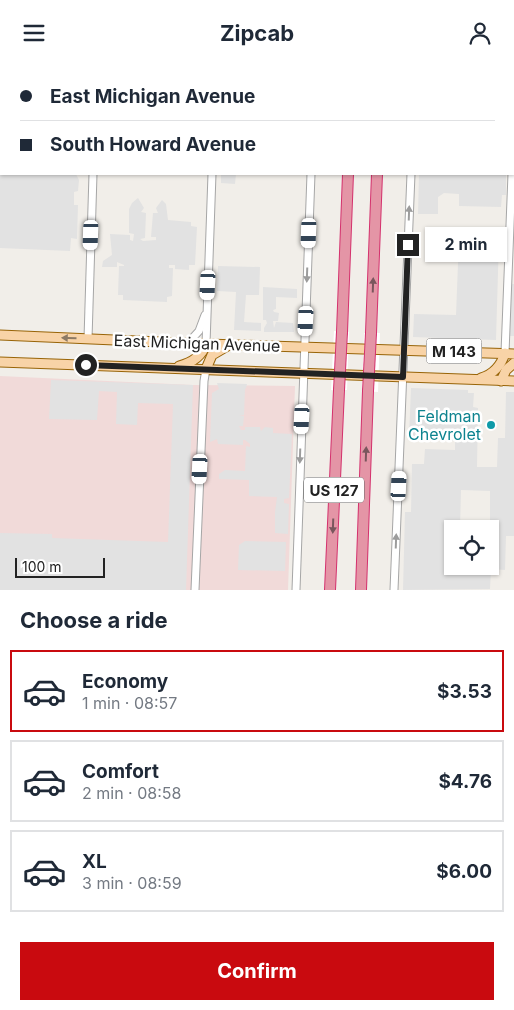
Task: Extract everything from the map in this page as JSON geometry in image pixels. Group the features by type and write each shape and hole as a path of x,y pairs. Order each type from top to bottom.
{"highway":[{"name":"US 127","path":"330,590 348,175"},
{"name":"US 127","path":"361,590 377,175"}],"main road":[{"name":"East Michigan Avenue","path":"0,335 206,344 509,353"},
{"path":"171,368 185,365 195,359 202,352 206,344"},
{"path":"206,369 214,353 226,346 237,345"},
{"path":"489,375 496,364 492,352"},
{"path":"476,379 489,375 500,366 509,353"},
{"name":"East Michigan Avenue","path":"0,362 514,381"},
{"path":"514,365 514,376"},
{"path":"501,381 506,370 514,365"}],"street":[{"path":"88,339 93,175"},
{"path":"206,344 212,175"},
{"path":"296,590 312,175"},
{"path":"394,590 412,175"},
{"path":"509,353 512,175"},
{"path":"188,343 200,328 207,308"},
{"path":"195,590 203,399 206,369"}],"shaded area":[{"path":"0,175 76,175 79,180 78,191 74,192 74,205 78,205 77,239 71,238 70,251 0,248"},
{"path":"221,175 236,175 235,184 221,183"},
{"path":"419,175 506,175 506,195 502,195 501,207 459,206 459,194 444,193 438,197 438,214 418,214"},
{"path":"138,198 144,208 141,212 146,213 145,238 140,239 143,241 156,240 156,237 151,237 153,213 158,213 156,208 162,200 166,204 168,220 191,222 191,226 197,227 195,265 189,265 189,270 175,269 175,265 169,265 169,268 173,268 172,296 167,297 167,302 123,300 123,295 118,295 119,266 124,265 117,262 117,267 102,267 103,261 112,255 110,234 130,235 130,240 133,241 134,234 129,233 129,209"},
{"path":"459,238 499,239 496,340 413,337 414,314 456,315"},
{"path":"218,266 260,267 259,295 246,295 244,322 261,323 261,331 234,330 236,292 217,291"},
{"path":"511,284 514,284 514,336 510,336"},
{"path":"263,287 297,289 297,298 276,297 276,309 273,310 279,313 278,321 273,321 274,328 276,322 293,323 294,332 264,332 267,323 266,320 263,320"},
{"path":"0,376 193,385 295,386 288,590 0,590"},
{"path":"51,380 193,385 186,590 0,590 0,533 52,534 52,538 168,542 173,404 138,403 137,425 116,424 117,392 99,391 97,420 49,419"},
{"path":"217,383 247,384 245,389 244,415 239,415 244,416 243,426 239,426 241,430 245,430 245,427 260,427 261,431 265,427 273,428 273,433 292,434 289,498 284,499 284,503 289,504 288,534 275,533 277,497 249,496 249,480 219,479 219,474 225,470 245,471 246,446 250,447 250,444 245,440 243,440 243,445 218,444 217,439 210,442 212,393 219,389"},
{"path":"411,388 468,390 468,393 474,393 473,407 478,408 477,467 497,467 498,438 505,438 506,392 514,392 514,536 506,536 505,570 499,570 499,520 490,520 490,491 461,490 460,520 444,520 444,575 491,575 490,589 403,590 405,512 411,512 412,464 424,464 425,449 455,450 455,441 421,439 421,437 409,437"},
{"path":"245,541 286,542 285,571 238,570 239,545"}],"pier":[{"path":"334,331 349,332 347,390 331,390"},
{"path":"364,333 380,333 378,392 362,391"}],"place":[{"name":"Feldman Chevrolet","path":"491,425"}],"route":[{"path":"86,365 403,377 408,245"}]}
